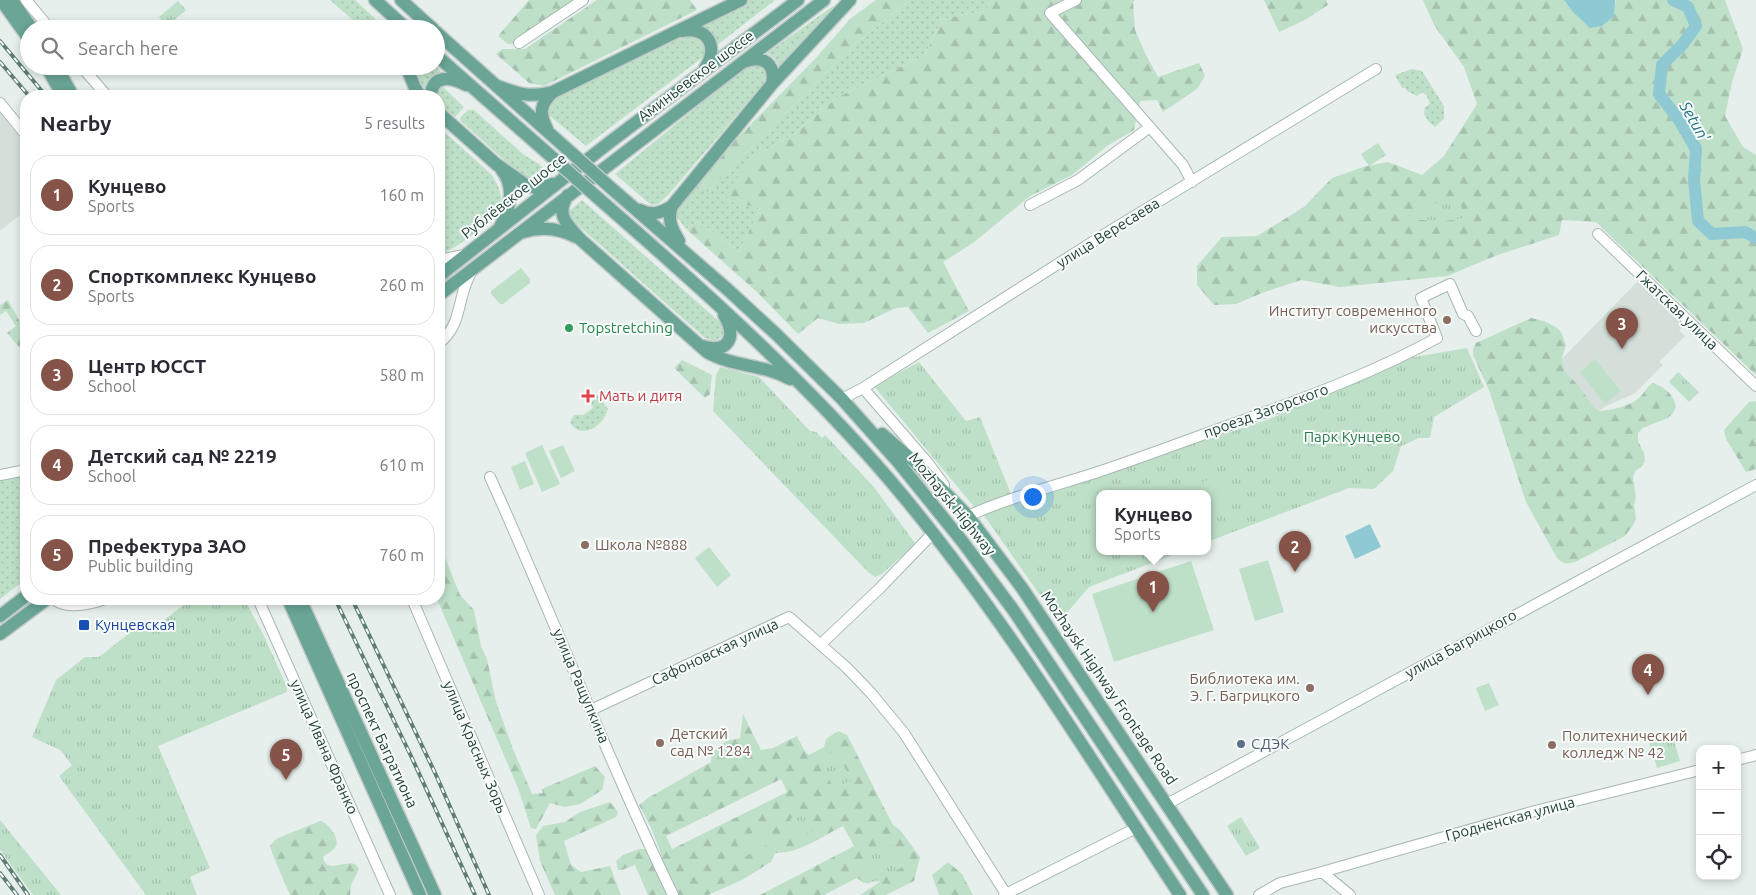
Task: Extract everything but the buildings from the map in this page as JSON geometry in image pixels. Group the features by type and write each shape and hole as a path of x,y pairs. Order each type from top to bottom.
{"main road":[{"path":"1,0 20,26"},
{"path":"12,0 26,20"},
{"path":"370,0 386,20"},
{"path":"375,0 397,20"},
{"path":"400,0 423,20"},
{"path":"497,86 529,96 553,92 741,0"},
{"path":"748,37 788,0"},
{"name":"Аминьевское шоссе","path":"610,142 798,0"},
{"name":"Аминьевское шоссе","path":"570,193 824,0"},
{"path":"755,51 840,0"},
{"path":"633,205 642,211 654,214 664,212 672,206 772,84 850,0"},
{"path":"673,34 693,30 701,32 706,37 712,50 711,58 702,72"},
{"name":"Mozhaysk Highway","path":"445,40 740,300 853,410 905,470 986,572 1054,670 1203,895"},
{"path":"738,65 756,58 766,61 772,68 774,75 772,84"},
{"path":"445,63 719,306 806,390 865,452 968,579 1000,624 1180,895"},
{"path":"51,75 60,90"},
{"path":"61,75 70,90"},
{"path":"410,75 416,90"},
{"path":"431,90 434,84 446,78 463,83 479,93"},
{"path":"549,133 541,115 541,109 546,99 553,92"},
{"path":"445,118 496,164 526,186 533,188 543,187 559,181"},
{"name":"Рублёвское шоссе","path":"445,271 610,142"},
{"path":"496,164 507,178 511,194 506,217 499,230"},
{"path":"445,289 570,193"},
{"path":"570,193 561,208 562,215 569,226 580,239 697,344 717,358 769,370 788,378 806,390"},
{"path":"672,206 669,219 671,227 688,254"},
{"path":"514,237 525,232 544,228 560,230 580,239"},
{"path":"697,344 717,348 724,346 731,336 730,328 719,306"},
{"name":"Mozhaysk Highway Frontage Road","path":"853,410 916,463 968,516 1022,588 1227,895"},
{"path":"0,616 20,601"},
{"path":"0,634 39,605"},
{"name":"проспект Багратиона","path":"291,605 420,895"},
{"name":"проспект Багратиона","path":"303,605 435,895"}],"street":[{"path":"26,0 43,20"},
{"path":"519,43 582,0"},
{"path":"1076,0 1050,13 1183,165 1192,182"},
{"name":"улица Вересаева","path":"842,399 863,388 1105,234 1376,69"},
{"path":"89,75 102,90"},
{"path":"0,103 20,128"},
{"path":"1030,205 1078,180 1150,127"},
{"name":"Гжатская улица","path":"1598,234 1756,386"},
{"path":"445,259 467,254"},
{"path":"445,338 454,327 467,281 477,265"},
{"name":"проезд Загорского","path":"968,516 1270,410 1360,376 1403,356 1437,338 1421,298 1450,284 1463,314 1468,316 1476,331"},
{"path":"863,388 928,463 958,504"},
{"path":"0,475 20,471"},
{"name":"улица Ращупкина","path":"490,477 673,895"},
{"name":"улица Багрицкого","path":"1167,804 1756,485"},
{"path":"821,644 880,588 932,534"},
{"name":"улица Ивана Франко","path":"261,605 390,895"},
{"name":"улица Красных Зорь","path":"415,605 539,895"},
{"name":"Сафоновская улица","path":"591,710 789,617 821,644 874,697 904,733 1005,894"},
{"path":"1741,759 1756,755"},
{"name":"Гродненская улица","path":"1259,895 1280,883 1535,811 1696,771"},
{"path":"1005,894 1136,828"},
{"path":"1322,872 1350,895"}],"shaded area":[{"path":"0,112 20,137 20,215 0,231"},
{"path":"1640,279 1686,323 1679,330 1685,336 1659,362 1663,365 1634,394 1608,405 1570,428 1547,374"}],"green space":[{"path":"330,0 355,0 376,20 353,20"},
{"path":"529,0 582,0 519,43 508,44 498,36"},
{"path":"597,0 690,0 697,10 544,86 529,83 496,54 502,49 525,49"},
{"path":"746,0 775,0 716,46 711,32 698,23"},
{"path":"876,0 910,0 855,44 707,192 699,177 814,60 850,19"},
{"path":"910,0 992,0 985,11 942,19 925,55 838,97 791,136 755,156 728,201 760,208 739,252 698,221 686,229 677,217 674,207 699,177 707,192 855,44"},
{"path":"992,0 1135,0 1133,2 1135,30 1158,77 1199,63 1205,76 1197,89 1163,112 1157,100 1140,101 1134,130 1107,146 1072,175 1030,196 973,243 943,262 969,311 928,333 908,307 896,308 864,323 839,324 818,318 798,334 758,293 686,229 698,221 739,252 760,208 727,201 728,189 755,156 791,136 838,97 925,55 942,19 985,11"},
{"path":"1264,0 1326,0 1328,5 1305,20 1279,32"},
{"path":"1423,0 1564,0 1572,11 1616,2 1615,0 1725,0 1743,49 1732,82 1725,116 1743,147 1756,155 1756,375 1596,222 1562,220 1559,235 1495,256 1447,276 1340,287 1301,280 1236,304 1214,305 1197,285 1197,266 1222,237 1257,236 1304,207 1332,178 1363,167 1388,162 1422,175 1444,156 1477,104 1464,67 1434,25"},
{"path":"178,1 186,10 174,20 161,20 159,17"},
{"path":"833,6 834,8 781,69 774,58 767,53"},
{"path":"687,33 704,39 706,54 586,146 550,116 549,106 556,98"},
{"path":"749,64 757,65 763,69 766,74 764,83 669,194 658,204 651,205 615,174"},
{"path":"1412,69 1422,71 1444,106 1444,119 1435,127 1424,114 1425,107 1430,104 1426,94 1423,92 1417,96 1402,88 1395,75"},
{"path":"418,75 438,75 425,89"},
{"path":"442,86 464,107 455,117 445,109 445,90 438,90"},
{"path":"468,110 474,110 524,155 539,164 549,174 538,182 527,181 461,121 460,118"},
{"path":"445,132 492,175 501,197 501,204 498,210 484,225 474,234 446,252"},
{"path":"1378,143 1386,155 1369,166 1361,154"},
{"path":"582,200 722,324 724,329 723,336 715,341 705,338 571,219 569,211"},
{"path":"1441,200 1459,202 1462,208 1462,218 1446,221 1419,220 1421,212"},
{"path":"521,268 530,279 530,283 503,304 500,304 491,294 491,291"},
{"path":"8,300 20,322 20,348 7,333 16,326 6,311 0,315 0,305"},
{"path":"1531,318 1544,321 1561,332 1566,345 1562,358 1564,371 1579,386 1594,408 1600,411 1626,405 1639,398 1653,383 1668,392 1676,407 1668,418 1643,428 1638,433 1638,441 1644,453 1645,461 1635,471 1633,477 1636,519 1633,525 1625,536 1570,563 1563,562 1557,558 1526,502 1489,390 1473,355 1476,343"},
{"name":"Парк Кунцево","path":"1467,348 1484,387 1434,417 1430,438 1419,438 1401,446 1393,471 1374,489 1349,488 1211,540 1211,490 1096,490 1096,555 1173,555 1089,587 1059,622 983,514 1267,420 1409,358"},
{"path":"1595,359 1621,391 1605,404 1580,372"},
{"path":"682,360 712,375 710,394 705,398 674,368"},
{"path":"919,362 966,421 980,417 1011,494 975,508 874,386"},
{"path":"720,367 759,377 810,431 816,432 822,438 825,435 873,486 915,543 913,546 882,574 875,577 868,572 713,411 716,375"},
{"path":"1678,372 1699,392 1689,402 1669,382"},
{"path":"596,393 608,409 606,415 592,429 581,431 570,423 576,415 585,414 593,408 590,403 594,400 592,397"},
{"path":"1756,401 1756,469 1746,472 1726,439 1724,430 1749,402"},
{"path":"542,445 560,484 542,492 525,453"},
{"path":"563,445 575,471 561,478 549,451"},
{"path":"525,461 534,484 520,490 511,467"},
{"path":"20,474 20,584 0,599 0,478"},
{"path":"1221,475 1232,502 1213,509 1211,490 1206,490 1203,482"},
{"path":"709,547 731,575 717,587 695,558"},
{"path":"445,558 460,595 474,610 481,646 487,659 496,702 532,794 543,793 542,789 595,766 605,777 602,790 580,804 565,807 550,803 536,829 531,828 518,788 440,605 445,605"},
{"path":"1268,560 1284,612 1255,621 1239,569"},
{"path":"1191,561 1214,630 1114,662 1092,594"},
{"path":"183,605 247,605 263,634 287,687 287,692 158,746 210,868 190,877 197,895 146,895 59,776 72,765 60,750 32,737 56,680 85,657 99,657 136,628 153,629"},
{"path":"1489,683 1499,705 1485,711 1476,688"},
{"path":"743,714 761,750 773,748 797,736 804,750 809,755 824,747 826,739 838,731 847,735 893,825 900,830 920,857 914,881 886,895 860,895 881,881 864,883 857,878 824,895 760,895 854,846 843,826 801,848 784,853 775,853 771,862 742,880 708,895 675,895 655,838 639,805 711,762 712,753 726,741 740,738","holes":["781,779 787,792 672,849 666,836"]},
{"path":"1672,734 1680,761 1657,768 1649,742"},
{"path":"836,750 851,780 834,789 819,759"},
{"path":"610,802 618,812 616,817 564,841 571,865 581,872 610,866 621,895 555,895 540,861 536,835 543,826 565,822 580,812"},
{"path":"124,806 137,817 142,830 143,841 128,834 123,817"},
{"path":"804,812 814,830 799,837 790,819"},
{"path":"1241,817 1260,848 1246,856 1227,826"},
{"path":"0,820 61,895 33,895 0,850"},
{"path":"320,821 326,824 332,831 337,843 334,849 323,857 325,863 334,866 351,863 359,869 351,885 350,895 290,895 270,846 276,839"},
{"path":"766,826 774,841 744,857 736,841"},
{"path":"893,845 905,866 867,884 863,876 871,855"},
{"path":"639,849 645,849 653,858 671,895 648,895 635,865 618,870 616,861 623,855"},
{"path":"948,862 962,874 973,895 939,895 932,875"}],"water":[{"path":"1564,0 1615,0 1614,16 1602,26 1590,28 1572,11"},
{"path":"1370,524 1381,547 1355,559 1345,536"}],"waterway":[{"name":"Setun'","path":"1673,0 1688,7 1696,26 1683,44 1662,65 1659,94 1679,120 1696,149 1694,180 1698,221 1712,234 1745,232 1756,238"}],"railway":[{"path":"0,41 20,65"},
{"path":"0,62 24,90"},
{"path":"28,75 41,90"},
{"path":"338,605 411,756 475,895"},
{"path":"355,605 436,775 489,895"},
{"path":"0,855 28,895"},
{"path":"0,873 17,895"}],"place":[{"name":"Институт современного искусства","path":"1447,320"},
{"name":"Topstretching","path":"569,328"},
{"name":"Центр ЮССТ","path":"1622,349"},
{"name":"Мать и дитя","path":"588,396"},
{"name":"Школа №888","path":"585,545"},
{"name":"Спорткомплекс Кунцево","path":"1295,572"},
{"name":"Кунцево","path":"1153,612"},
{"name":"Кунцевская","path":"84,625"},
{"name":"Библиотека им. Э. Г. Багрицкого","path":"1310,688"},
{"name":"Детский сад № 2219","path":"1648,695"},
{"name":"Детский сад № 1284","path":"660,743"},
{"name":"СДЭК","path":"1241,744"},
{"name":"Политехнический колледж № 42","path":"1552,745"},
{"name":"Префектура ЗАО","path":"286,780"}]}
